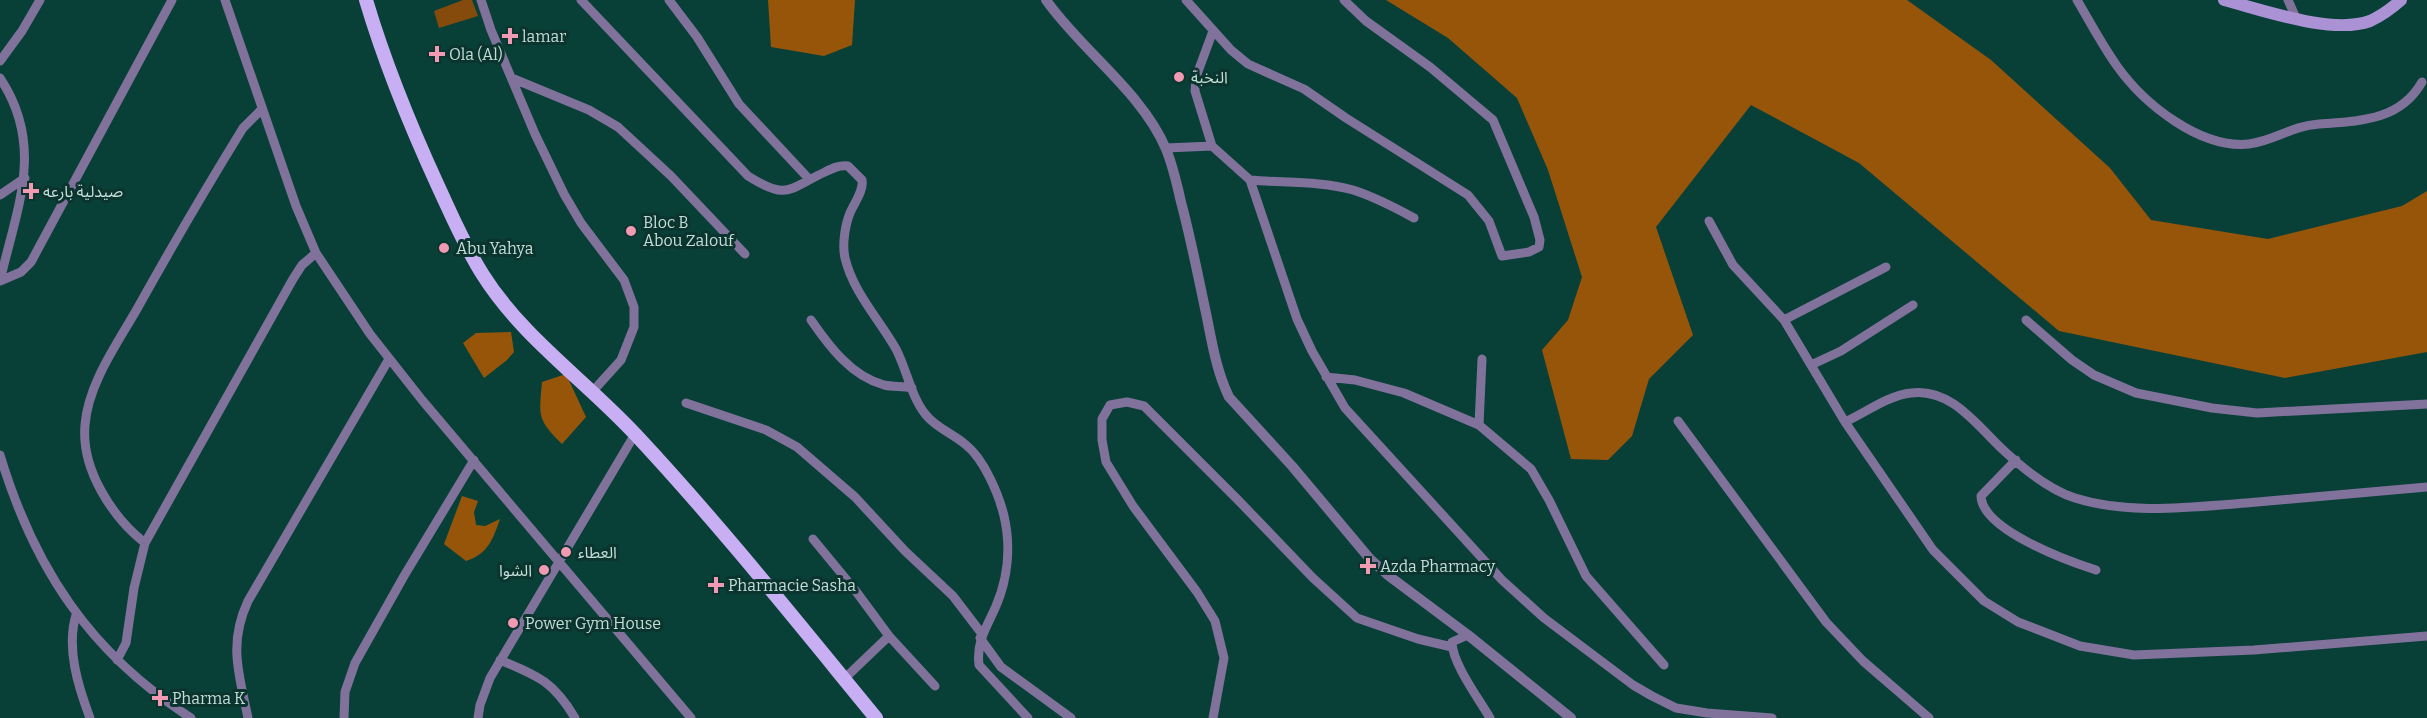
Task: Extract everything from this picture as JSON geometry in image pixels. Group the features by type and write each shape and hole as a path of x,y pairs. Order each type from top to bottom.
{"main road":[{"path":"366,0 388,67 412,128 471,254 499,297 519,320 636,434 876,718"},
{"path":"2224,0 2320,24 2354,24 2369,21 2401,0"}],"street":[{"path":"0,61 22,31 40,0"},
{"path":"0,281 21,272 31,262 172,0"},
{"path":"225,0 296,206 316,253 389,359 691,718"},
{"path":"482,0 491,30 535,134 564,194 581,222 624,280 634,307 633,327 621,360 593,391"},
{"path":"581,0 748,176 779,192 788,191 809,179 844,165 862,180 862,188 849,215 844,256 852,280 895,348 926,415 968,446 987,473 1004,516 1007,571 996,604 981,636 977,654 979,665 1028,718"},
{"path":"669,0 697,37 739,104 809,179"},
{"path":"1046,0 1073,35 1146,116 1166,148 1195,258 1214,353 1222,383 1229,397 1292,466 1370,559 1389,576 1468,634 1571,718"},
{"path":"1186,0 1213,31 1248,64 1304,89 1468,195 1489,220 1502,256 1523,254 1539,247 1540,240 1534,217 1492,120 1430,67 1366,21 1344,0"},
{"path":"2076,0 2116,65 2136,90 2185,127 2204,138 2218,142 2249,144 2306,125 2371,119 2398,109 2410,99 2422,82"},
{"path":"2288,0 2296,18"},
{"path":"1213,31 1196,77 1195,92 1212,146 1250,180 1298,319 1326,377 1345,408 1502,580 1544,618 1633,685 1676,708 1773,718"},
{"path":"0,78 12,101 23,134 26,157 25,178 0,281"},
{"path":"514,80 589,110 618,127 671,176 745,254"},
{"path":"145,543 123,522 92,471 85,444 86,415 101,375 146,292 243,128 262,109"},
{"path":"1166,148 1212,146"},
{"path":"0,195 25,178"},
{"path":"1250,180 1352,190 1388,203 1414,218"},
{"path":"1709,221 1733,265 1784,320 1845,422 1933,550 1984,602 2018,622 2042,633 2097,650 2134,655 2254,650 2427,636"},
{"path":"117,660 126,643 134,588 145,543 293,279 302,265 316,253"},
{"path":"1784,320 1886,267"},
{"path":"1811,365 1841,351 1913,304"},
{"path":"811,320 848,366 884,384 912,388"},
{"path":"2026,320 2072,360 2094,375 2136,393 2212,408 2257,413 2427,404"},
{"path":"248,718 235,649 240,619 248,601 389,359"},
{"path":"1479,425 1482,359"},
{"path":"1326,377 1355,380 1404,393 1479,425 1531,469 1549,500 1586,576 1664,665"},
{"path":"1845,422 1896,397 1909,393 1934,393 1966,413 2040,480 2058,491 2105,505 2161,508 2427,487"},
{"path":"1213,718 1224,658 1215,621 1197,592 1133,506 1106,462 1102,440 1102,419 1110,405 1127,402 1144,406 1312,578 1357,618 1418,639 1452,647"},
{"path":"686,403 766,430 797,447 855,497 905,551 953,596 1001,667 1071,718"},
{"path":"1678,421 1826,622 1863,661 1929,718"},
{"path":"478,718 486,687 500,660 636,434"},
{"path":"0,455 10,490 29,536 49,574 76,615 117,660 190,718"},
{"path":"344,718 345,692 356,663 404,576 474,460"},
{"path":"2016,460 1981,496 1981,502 2006,530 2031,544 2096,570"},
{"path":"813,539 889,636 935,686"},
{"path":"76,615 72,629 74,657 82,696 90,718"},
{"path":"1468,634 1452,642 1452,647 1460,666 1490,718"},
{"path":"844,679 889,636"},
{"path":"500,660 539,676 549,683 575,718"}],"shaded area":[{"path":"463,0 472,0 478,16 439,28 434,11"},
{"path":"768,0 855,0 852,45 824,56 771,47"},
{"path":"1386,0 1907,0 1991,60 2110,168 2151,220 2268,239 2402,206 2427,191 2427,352 2285,378 2059,331 1859,163 1751,105 1656,227 1693,335 1649,379 1632,436 1608,460 1571,459 1542,350 1568,320 1582,277 1548,170 1517,98 1448,38"},
{"path":"511,332 514,352 484,378 463,343 476,333"},
{"path":"566,374 586,417 562,444 544,423 540,403 542,382"},
{"path":"462,496 478,501 474,512 476,525 485,526 500,519 485,550 466,561 444,544"}],"place":[{"name":"lamar","path":"510,36"},
{"name":"Ola (Al)","path":"437,54"},
{"name":"النخبة","path":"1179,77"},
{"name":"صيدلية بارعه","path":"31,191"},
{"name":"Bloc B Abou Zalouf","path":"631,231"},
{"name":"Abu Yahya","path":"444,248"},
{"name":"العطاء","path":"566,552"},
{"name":"Azda Pharmacy","path":"1368,566"},
{"name":"الشوا","path":"544,570"},
{"name":"Pharmacie Sasha","path":"716,585"},
{"name":"Power Gym House","path":"513,623"},
{"name":"Pharma K","path":"160,698"}]}
